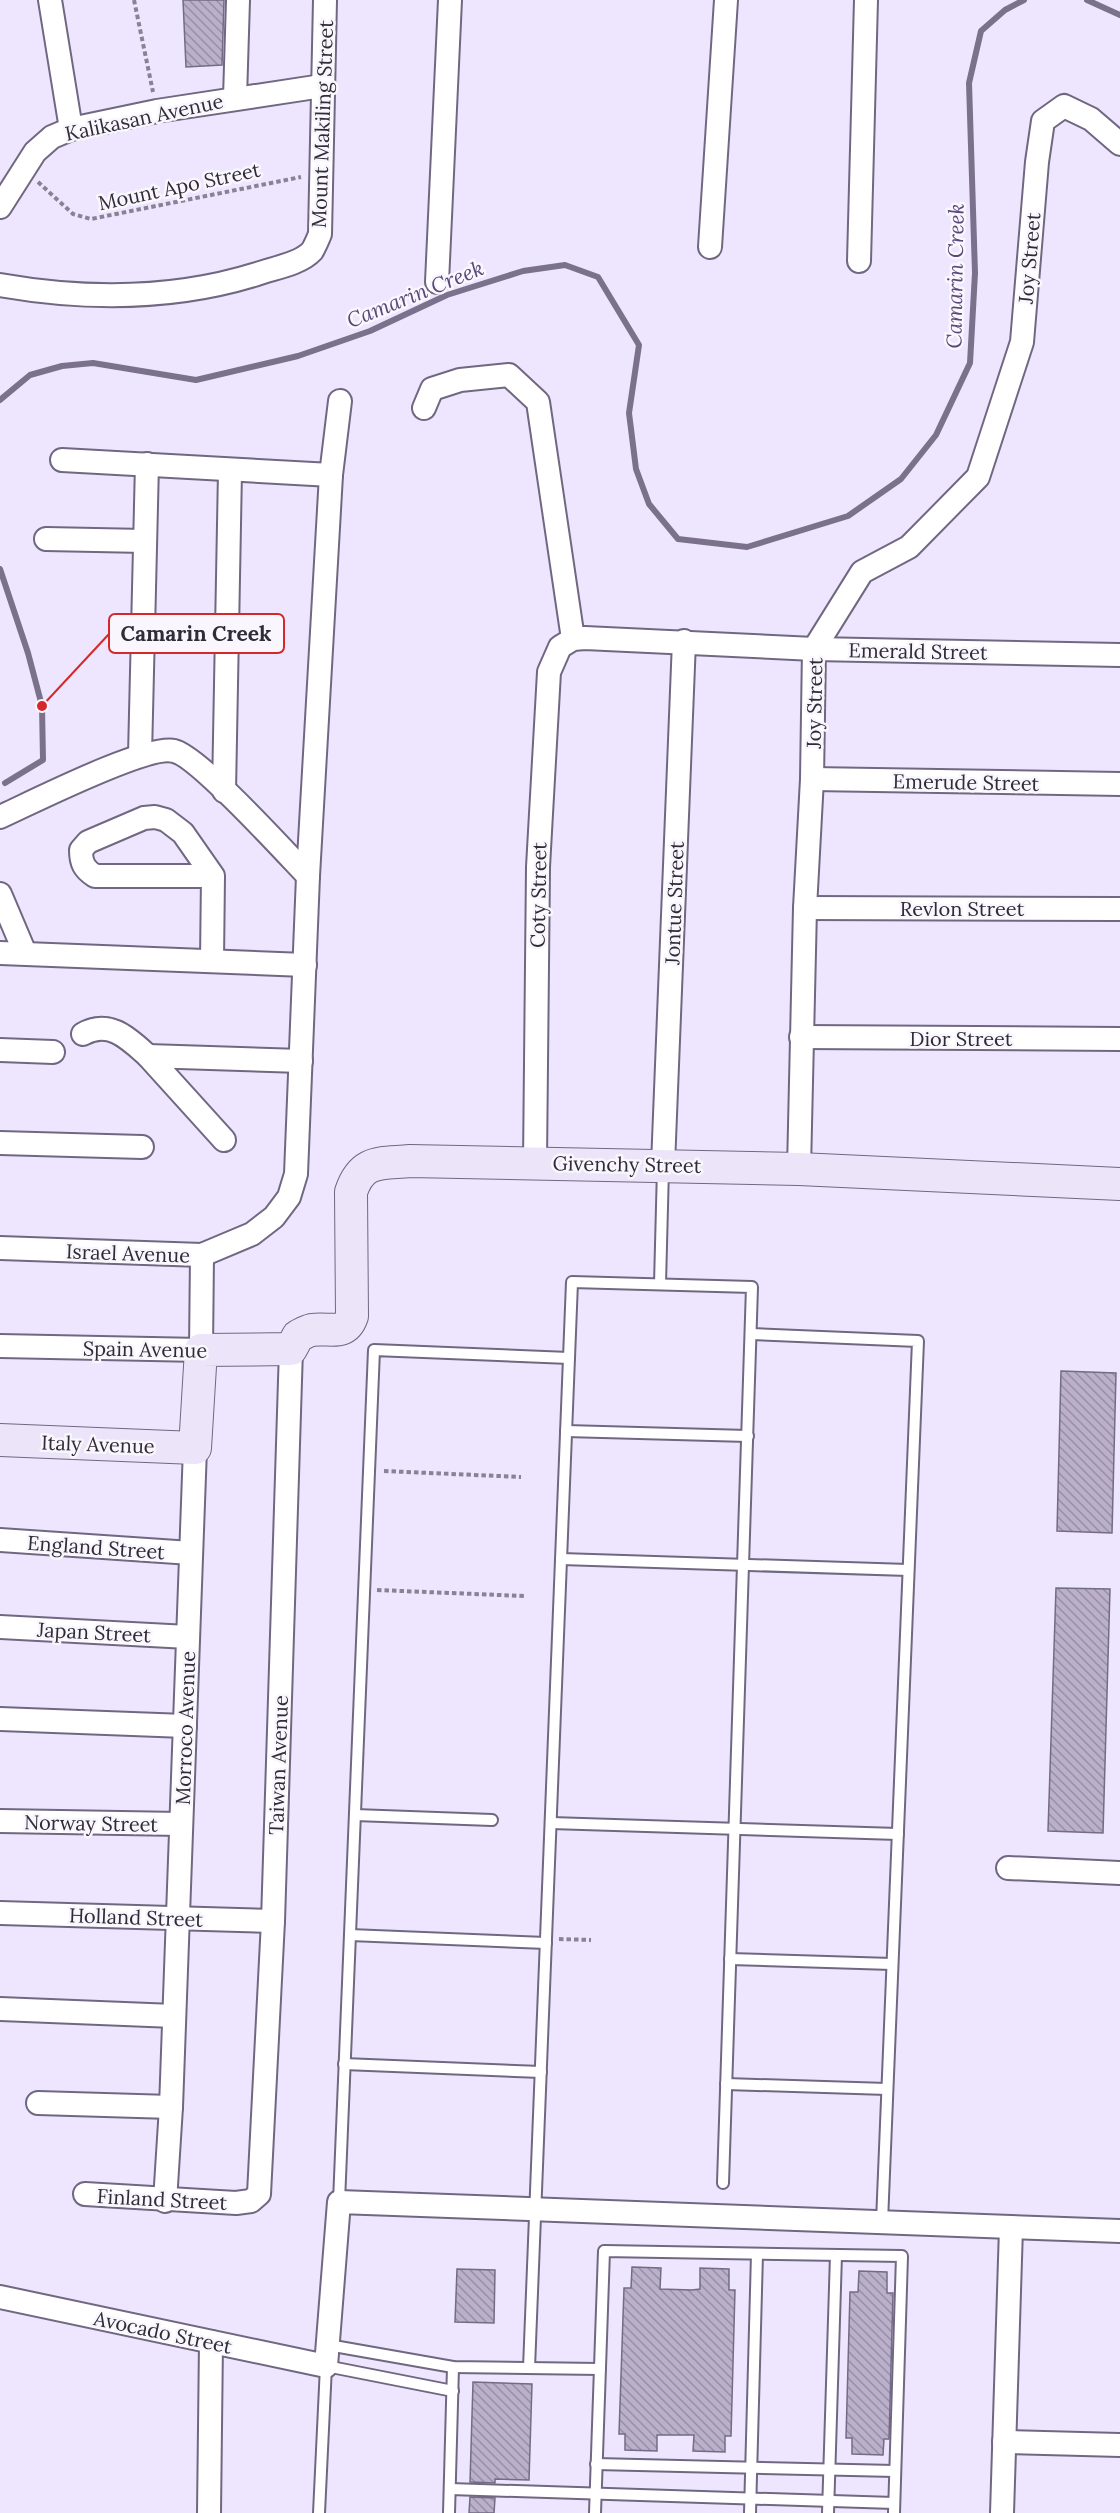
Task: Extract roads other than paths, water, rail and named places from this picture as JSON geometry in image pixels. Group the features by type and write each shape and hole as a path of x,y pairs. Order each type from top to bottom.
{"street":[{"path":"50,0 71,129"},
{"path":"235,98 238,0"},
{"name":"Mount Makiling Street","path":"0,285 69,294 139,296 224,284 295,262 312,251 320,234 325,0"},
{"path":"438,282 450,0"},
{"path":"710,247 726,0"},
{"path":"859,261 866,0"},
{"name":"Kalikasan Avenue","path":"0,207 35,152 52,137 71,129 157,111 322,86"},
{"name":"Joy Street","path":"799,1169 801,1037 812,779 814,649 862,572 909,547 978,477 1022,342 1037,162 1043,121 1064,106 1091,119 1120,144"},
{"path":"424,408 432,389 460,380 509,375 538,402 573,639"},
{"name":"Israel Avenue","path":"0,1248 202,1255 252,1234 274,1216 289,1197 296,1174 308,876 332,476 340,401"},
{"path":"62,460 332,476"},
{"path":"140,755 147,464"},
{"path":"224,791 230,471"},
{"path":"46,539 145,541"},
{"name":"Emerald Street","path":"573,639 684,641 814,649 1120,655"},
{"name":"Coty Street","path":"535,1162 538,867 549,672 560,647 573,639"},
{"name":"Jontue Street","path":"663,1164 684,641"},
{"path":"0,817 140,755 173,750 184,755 224,791 308,876"},
{"name":"Emerude Street","path":"812,779 1120,784"},
{"path":"212,960 213,876 183,833 166,820 155,817 144,818 88,842 81,850 81,861 86,870 95,876 213,876"},
{"path":"0,894 26,953"},
{"name":"Revlon Street","path":"805,908 1120,909"},
{"path":"0,953 304,965"},
{"path":"83,1034 100,1028 111,1029 126,1036 148,1056 224,1140"},
{"name":"Dior Street","path":"801,1037 1120,1039"},
{"path":"0,1050 53,1052"},
{"path":"148,1056 301,1060"},
{"path":"0,1143 142,1147"},
{"name":"Givenchy Street","path":"291,1349 298,1336 311,1330 342,1329 349,1325 352,1310 351,1192 356,1175 370,1165 410,1161 663,1164 1120,1184"},
{"name":"Morroco Avenue","path":"165,2201 171,2107 195,1448 201,1350 202,1255"},
{"name":"Spain Avenue","path":"0,1346 201,1350 291,1349"},
{"name":"Taiwan Avenue","path":"260,2181 273,1921 291,1349"},
{"name":"Italy Avenue","path":"0,1440 195,1448"},
{"name":"England Street","path":"0,1540 191,1553"},
{"name":"Japan Street","path":"0,1627 188,1637"},
{"path":"0,1719 185,1726"},
{"name":"Norway Street","path":"0,1821 181,1824"},
{"path":"1008,1868 1120,1873"},
{"name":"Holland Street","path":"0,1913 273,1921"},
{"path":"0,2009 174,2016"},
{"path":"38,2103 171,2107"},
{"name":"Finland Street","path":"85,2194 165,2201 236,2203 250,2201 259,2194 260,2181"},
{"path":"327,2355 339,2202 1120,2231"},
{"path":"1002,2513 1011,2228"},
{"name":"Avocado Street","path":"0,2297 211,2342 327,2355"},
{"path":"209,2513 211,2342"},
{"path":"1004,2442 1120,2445"}],"lane":[{"path":"660,1284 663,1164"},
{"path":"529,2368 572,1282 752,1287 723,2183"},
{"path":"751,1334 918,1341 882,2222"},
{"path":"339,2202 374,1350 569,1358"},
{"path":"566,1431 747,1436"},
{"path":"561,1559 909,1570"},
{"path":"355,1815 492,1820"},
{"path":"551,1823 898,1834"},
{"path":"350,1935 546,1941"},
{"path":"730,1959 892,1964"},
{"path":"344,2064 541,2072"},
{"path":"726,2084 887,2089"},
{"path":"450,2489 595,2493 828,2501 894,2508 902,2256 604,2251 595,2493 595,2513"},
{"path":"750,2513 757,2254"},
{"path":"828,2513 836,2255"},
{"path":"327,2355 453,2367 600,2369"},
{"path":"327,2355 453,2391"},
{"path":"319,2513 327,2355"},
{"path":"449,2513 453,2367"},
{"path":"596,2464 895,2470"}],"waterway":[{"name":"Camarin Creek","path":"0,400 30,375 62,366 93,363 196,380 298,356 370,331 447,295 523,271 565,265 598,277 639,345 629,413 636,469 649,504 678,539 747,547 848,516 901,479 936,435 970,363 975,273 969,83 981,31 1005,10 1024,0"},
{"name":"Camarin Creek","path":"1087,0 1120,15"},
{"name":"Camarin Creek","path":"0,569 28,653 42,706 43,760 5,783"}],"place":[{"name":"Camarin Creek","path":"42,706"}]}
